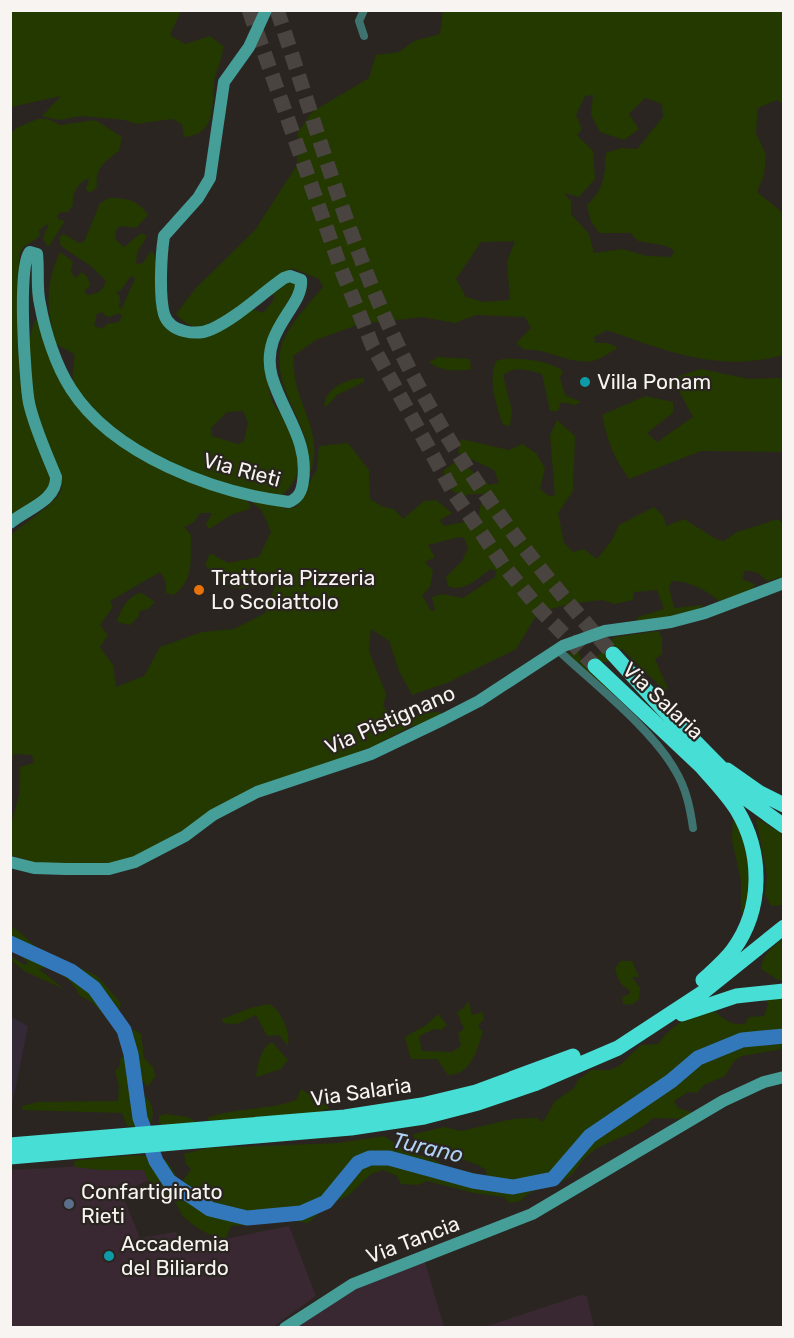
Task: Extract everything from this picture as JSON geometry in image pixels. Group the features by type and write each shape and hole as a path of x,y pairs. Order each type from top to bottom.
{"highway":[{"name":"Via Salaria","path":"613,654 707,763"},
{"name":"Via Salaria","path":"595,666 707,763"},
{"path":"707,763 783,804"},
{"path":"707,763 783,818"},
{"path":"707,763 783,826"},
{"path":"692,990 733,950 747,923 757,886 754,850 746,825 707,763"},
{"path":"692,990 783,919"},
{"path":"639,1035 702,993 783,927"},
{"name":"Via Salaria","path":"205,1135 422,1105 476,1092 529,1074 612,1040 692,990"},
{"path":"639,1035 717,1001 748,994 783,991"},
{"name":"Via Salaria","path":"10,1157 113,1142 351,1128 424,1116 534,1084 618,1048 639,1035"},
{"path":"10,1140 50,1142"},
{"name":"Via Salaria","path":"10,1145 50,1142 113,1142"}],"street":[{"name":"Via Rieti","path":"10,523 47,499 57,485 56,477 35,426 24,364 22,276 25,258 30,252 37,254 40,305 65,378 84,405 123,442 173,470 239,492 289,502 302,491 304,453 298,434 280,400 271,375 270,348 278,327 300,293 301,280 297,276 284,278 214,328 197,333 172,325 165,315 163,303 164,236 198,198 210,178 224,82 249,46 266,10"},
{"path":"364,10 359,21 364,36"},
{"name":"Via Pistignano","path":"10,862 34,868 66,870 109,869 135,862 184,836 213,815 257,792 371,754 444,719 479,701 558,650 605,631 671,622 705,613 783,583"},
{"path":"558,650 653,740 675,770 688,800 693,828"},
{"name":"Via Tancia","path":"285,1328 352,1284 513,1222 560,1200 723,1101 764,1082 783,1077"}],"shaded area":[{"path":"11,1017 28,1026 11,1110"},
{"path":"140,1163 150,1180 133,1187 118,1184 140,1238 176,1232 180,1248 289,1226 316,1296 273,1327 11,1328 11,1170"},
{"path":"425,1262 444,1327 296,1328 353,1290"},
{"path":"581,1295 587,1296 594,1327 484,1327"}],"green space":[{"path":"11,11 181,11 170,35 185,44 210,36 223,46 207,125 202,131 184,137 182,124 172,119 136,124 125,120 82,116 59,120 42,116 61,96 11,107"},
{"path":"443,11 783,11 783,104 777,100 758,108 756,133 766,155 764,175 757,192 783,213 783,355 738,362 715,361 672,352 607,330 594,337 595,343 608,343 618,348 598,359 583,362 542,351 525,350 516,343 531,328 525,317 476,315 455,323 423,317 360,324 316,340 293,356 296,384 313,439 314,450 310,473 304,437 282,378 280,355 282,343 290,328 323,287 319,279 292,268 248,303 211,325 193,326 176,314 196,288 255,230 297,165 298,132 312,112 369,78 376,55 399,52 414,41 440,34","holes":["593,95 591,115 600,132 624,140 639,129 629,114 645,98 662,104 663,117 637,149 621,148 606,153 600,188 587,205 591,222 599,233 630,233 638,241 667,246 674,251 671,257 647,256 622,249 594,253 589,234 571,214 571,201 563,193 579,197 595,179 593,151 577,135 582,129 576,115 585,96","515,241 507,261 510,300 483,302 466,297 456,279 481,242"]},
{"path":"38,119 48,119 60,125 95,120 122,137 119,151 99,170 97,187 90,193 86,189 89,178 81,183 74,193 73,205 68,212 61,212 57,216 58,219 65,221 49,246 43,238 49,223 39,230 40,236 22,248 19,257 19,376 52,486 10,519 10,135 16,128"},
{"path":"109,198 127,199 140,206 148,215 136,228 120,226 115,231 116,240 124,247 141,233 147,236 137,253 136,264 143,263 150,252 153,252 157,263 157,295 183,337 208,337 252,309 263,313 273,301 273,293 279,285 291,282 296,285 272,333 264,357 271,398 294,435 299,455 297,474 293,483 278,498 227,484 154,455 110,425 75,388 74,354 56,344 50,320 50,286 60,252 73,262 71,271 75,278 82,272 88,278 90,286 84,291 87,295 97,293 103,287 106,281 92,267 61,246 59,237 64,234 79,243 84,242 100,203","holes":["131,276 135,278 122,308 119,309 120,296 116,293","103,312 105,316 110,317 119,313 122,316 119,322 107,324 102,329 94,326 97,314","243,411 248,423 244,441 238,444 212,436 211,428 227,412"]},
{"path":"36,318 66,391 73,402 104,431 238,493 251,505 249,509 231,515 209,529 206,524 212,513 200,513 194,522 184,527 191,535 190,568 181,589 174,595 166,593 165,580 160,572 110,601 113,607 100,625 108,635 100,647 113,665 116,687 144,676 160,647 202,632 234,629 265,613 276,583 268,579 248,587 233,587 219,580 205,565 210,553 228,563 259,557 271,532 262,511 245,496 275,502 286,509 296,507 317,469 319,446 348,443 369,470 370,499 383,507 394,509 403,519 424,501 436,500 452,513 440,520 444,526 478,519 483,494 470,494 462,497 444,485 444,470 456,461 466,466 489,485 499,483 494,470 458,453 461,439 509,450 522,444 536,453 545,468 540,489 549,496 555,495 550,435 557,420 575,436 573,491 558,513 564,543 573,552 584,549 597,559 612,540 619,525 654,507 664,517 666,526 684,519 716,539 724,541 737,532 778,519 783,524 783,577 767,581 758,573 745,570 742,579 755,584 752,590 719,601 697,587 672,581 669,587 674,608 703,605 697,612 637,622 638,617 664,609 657,590 634,592 633,600 615,604 602,600 554,608 536,616 516,649 449,682 412,695 399,671 389,641 371,629 369,651 386,694 383,706 393,717 436,712 446,714 422,725 411,726 376,745 318,767 180,832 133,858 108,865 36,863 11,855 11,825 19,795 20,767 34,763 32,755 13,754 11,767 11,535 52,502 60,493 62,485 58,466 37,418 31,394 28,355","holes":["459,537 464,538 468,548 462,561 446,577 448,586 454,588 465,586 491,569 496,571 495,577 463,598 442,594 432,597 435,610 431,611 422,595 430,587 433,571 425,562 435,557 428,545"]},
{"path":"438,357 470,359 471,369 449,370 429,362"},
{"path":"503,359 534,360 557,367 563,371 560,378 565,395 581,402 575,405 561,402 558,411 550,411 542,374 522,369 513,370 503,375 512,411 510,426 503,425 496,401 493,377 496,361"},
{"path":"701,369 749,379 783,378 783,452 701,451 629,479 612,448 602,415 645,396 673,402 673,413 647,433 657,442 693,417 681,395 676,377"},
{"path":"364,378 364,382 337,395 326,407 324,405 329,393 339,385"},
{"path":"142,593 155,602 148,609 139,611 139,616 130,625 117,622 126,603 133,596"},
{"path":"658,631 662,637 662,654 655,659 668,689 664,690 622,649 616,650 608,662 601,662 616,693 606,694 568,654 578,649 581,660 586,664 611,645 610,641 615,637"},
{"path":"733,817 744,839 749,866 748,893 741,917 741,881 732,840"},
{"path":"756,818 783,834 782,905 771,906 765,895 767,876"},
{"path":"11,927 36,947 97,976 121,1003 119,1010 126,1030 119,1031 92,1002 80,996 71,982 50,966 39,969 64,989 26,972 13,962 12,957 25,965 28,962 11,947"},
{"path":"783,938 783,980 778,980 761,969 766,955"},
{"path":"620,961 632,961 639,977 632,977 640,988 639,999 632,1005 623,1004 622,997 630,994 630,990 617,976 615,969"},
{"path":"766,997 783,997 783,1049 742,1056 734,1061 725,1076 704,1085 697,1093 688,1092 674,1101 678,1108 695,1113 691,1119 653,1118 638,1130 592,1152 566,1179 536,1190 521,1201 510,1203 503,1197 474,1193 427,1181 418,1185 401,1184 397,1176 383,1170 371,1174 349,1195 325,1207 308,1223 295,1221 231,1226 226,1238 202,1231 192,1224 182,1215 171,1198 151,1184 144,1170 101,1170 75,1167 74,1161 120,1156 156,1156 166,1160 182,1182 191,1169 186,1164 184,1154 207,1148 338,1143 384,1136 410,1153 433,1159 445,1166 487,1176 486,1170 478,1165 414,1148 414,1134 444,1127 461,1131 512,1119 537,1118 543,1122 555,1101 574,1088 578,1080 591,1070 610,1070 619,1066 641,1045 658,1044 676,1025 698,1014 716,1012 729,1022 745,1024 749,1017 764,1016 768,1005"},
{"path":"466,1003 469,1003 472,1015 483,1012 484,1019 478,1026 483,1032 468,1066 463,1071 448,1075 437,1059 411,1059 405,1037 426,1025 438,1014 447,1025 441,1030 434,1029 419,1036 422,1051 452,1052 461,1046 458,1033 464,1029 457,1012 464,1008"},
{"path":"269,1004 284,1022 289,1041 288,1046 279,1035 267,1036 256,1015 237,1024 223,1023 222,1019 250,1008"},
{"path":"133,1029 141,1034 144,1058 154,1068 155,1077 147,1087 138,1074 135,1049 128,1042"},
{"path":"272,1042 288,1060 281,1069 256,1077 262,1053"},
{"path":"126,1055 132,1064 130,1082 151,1103 153,1115 151,1122 144,1127 127,1126 122,1113 23,1110 22,1106 38,1102 118,1101 119,1086 115,1071 119,1067 120,1058"},
{"path":"301,1089 330,1108 314,1113 210,1121 207,1118 296,1100"},
{"path":"165,1114 188,1117 198,1123 162,1126 159,1116"}],"waterway":[{"name":"Turano","path":"10,943 71,971 94,988 124,1030 131,1054 140,1118 156,1161 169,1181 210,1209 247,1218 301,1213 326,1202 358,1163 370,1158 389,1158 473,1181 513,1187 553,1179 590,1136 671,1081 698,1058 742,1040 784,1036"}],"tunnel":[{"path":"249,10 340,266 373,347 453,492 504,566 541,611 595,666"},
{"path":"277,10 360,256 414,379 463,462 519,542 613,654"}],"place":[{"name":"Villa Ponam","path":"585,382"},
{"name":"Trattoria Pizzeria Lo Scoiattolo","path":"199,590"},
{"name":"Confartiginato Rieti","path":"69,1204"},
{"name":"Accademia del Biliardo","path":"109,1256"}]}
